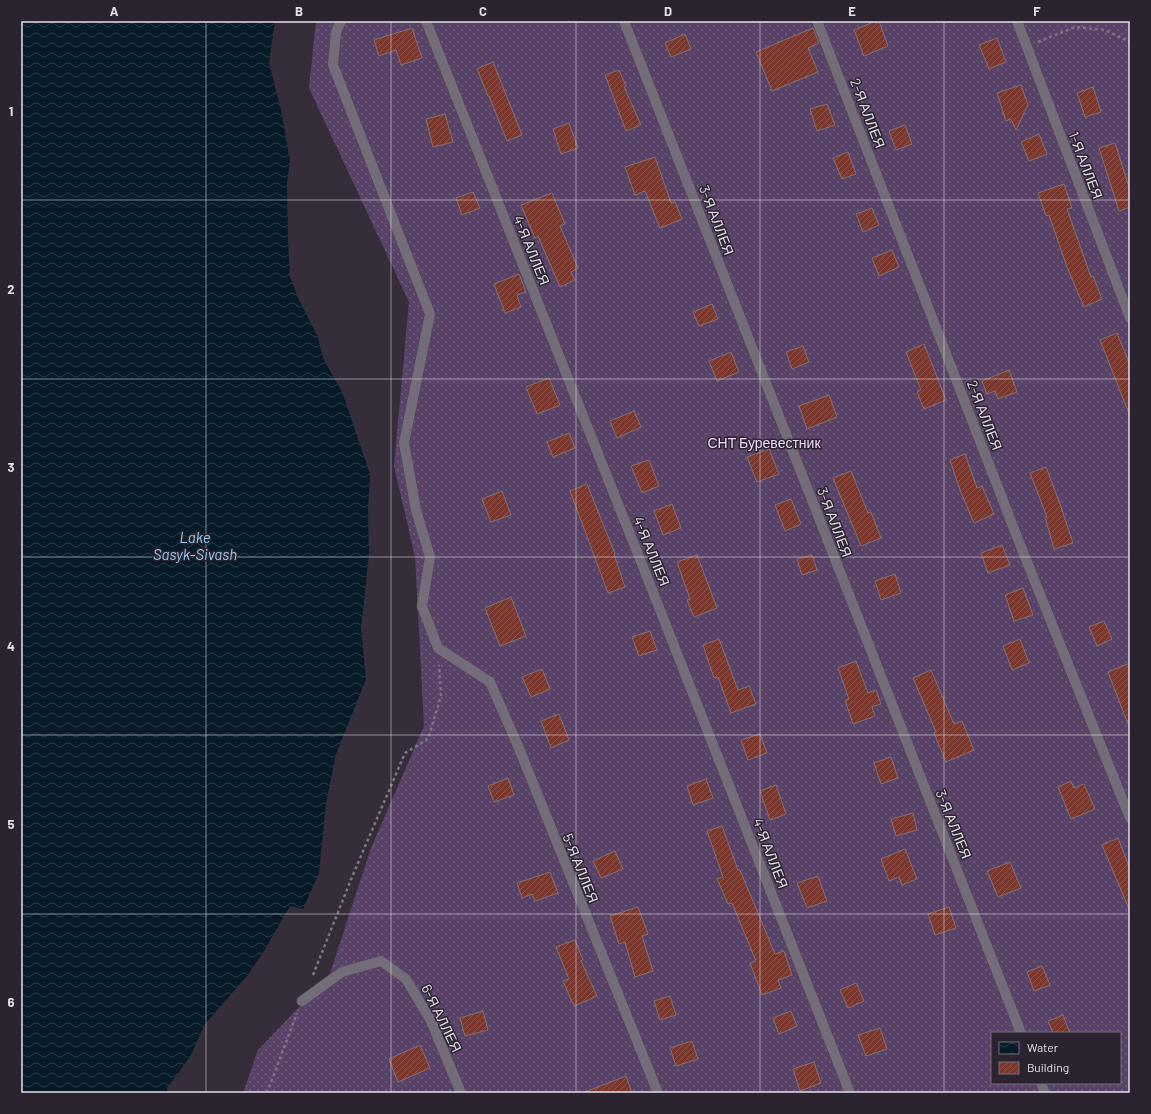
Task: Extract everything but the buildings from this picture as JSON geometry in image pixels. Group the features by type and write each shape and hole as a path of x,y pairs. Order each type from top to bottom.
{"lane":[{"path":"340,21 336,32 333,65 430,314 404,443 416,510 430,557 422,606 438,647"},
{"name":"4-Я АЛЛЕЯ","path":"426,21 850,1093"},
{"name":"3-Я АЛЛЕЯ","path":"624,21 1021,1032"},
{"name":"2-Я АЛЛЕЯ","path":"817,21 1023,552 1130,818"},
{"name":"1-Я АЛЛЕЯ","path":"1017,21 1130,318"},
{"name":"5-Я АЛЛЕЯ","path":"438,647 490,682 518,746 658,1093"},
{"name":"6-Я АЛЛЕЯ","path":"302,1001 342,972 381,961 406,979 431,1021 461,1093"}],"path":[{"path":"1027,47 1074,27 1105,30 1130,42"},
{"path":"312,976 405,753 428,739 441,696 438,647"},
{"path":"267,1093 302,1001"}],"green space":[{"name":"СНТ Буревестник","path":"316,21 1130,21 1130,1093 243,1093 258,1050 329,976 371,848 424,726 415,557 394,466 409,302 309,88"}],"water":[{"name":"Lake Sasyk-Sivash","path":"21,21 275,21 269,63 281,110 290,161 287,183 290,277 299,300 317,335 324,360 342,392 370,474 368,508 369,554 361,628 366,679 336,754 326,803 319,873 303,909 290,906 264,951 247,976 205,1024 190,1057 167,1088 168,1093 21,1093"}]}
